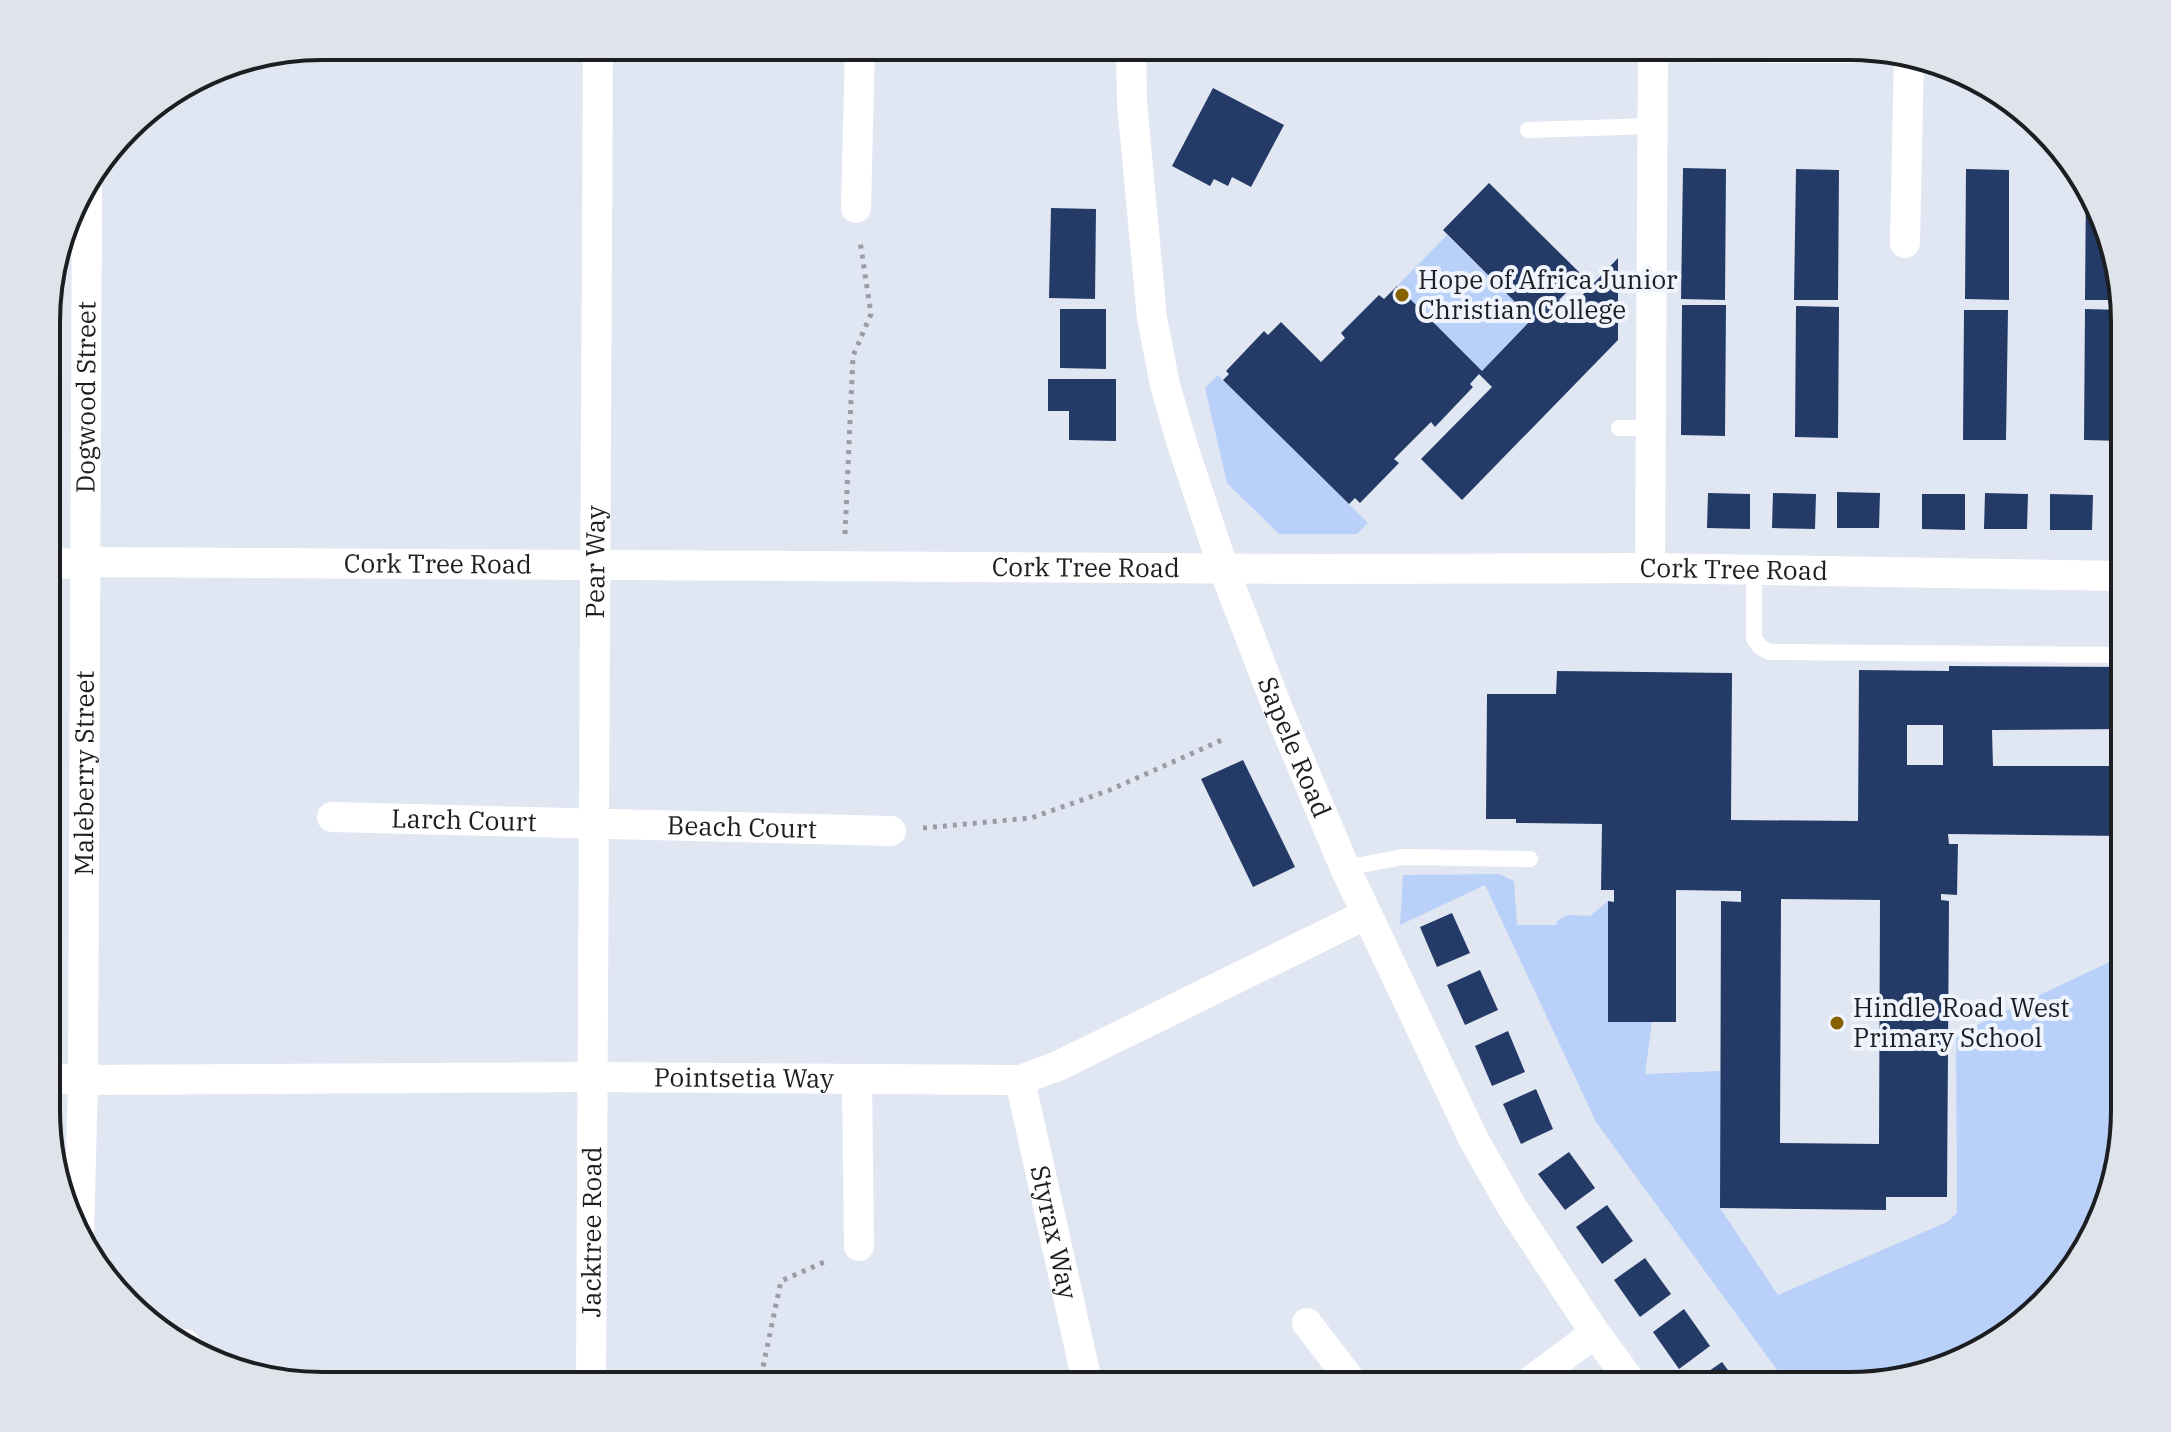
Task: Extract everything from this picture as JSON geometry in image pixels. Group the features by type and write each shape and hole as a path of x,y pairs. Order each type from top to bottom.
{"street":[{"name":"Pear Way","path":"593,1077 598,60"},
{"path":"856,208 860,60"},
{"name":"Sapele Road","path":"1131,60 1132,103 1152,318 1165,385 1223,567 1345,868 1430,1052 1512,1207 1623,1371"},
{"path":"1650,568 1653,60"},
{"path":"1905,243 1909,67"},
{"name":"Dogwood Street","path":"86,562 87,208"},
{"name":"Maleberry Street","path":"80,1208 86,562"},
{"name":"Cork Tree Road","path":"60,564 1650,568 2110,576"},
{"name":"Larch Court","path":"332,817 594,824"},
{"name":"Beach Court","path":"594,824 891,831"},
{"name":"Pointsetia Way","path":"83,1080 593,1077 1020,1080 1058,1066 1367,914"},
{"name":"Jacktree Road","path":"591,1372 593,1077"},
{"path":"60,1079 83,1080"},
{"path":"857,1079 859,1246"},
{"name":"Styrax Way","path":"1020,1080 1085,1372"},
{"path":"1307,1323 1344,1371"},
{"path":"1544,1371 1595,1333"}],"lane":[{"path":"1528,130 1653,126"},
{"path":"1619,428 1651,428"},
{"path":"1754,569 1754,638 1760,647 1769,652 2110,655"},
{"path":"1345,868 1403,857 1530,859"}],"path":[{"path":"844,565 853,356 871,314 856,208"},
{"path":"891,831 1031,818 1110,790 1222,740"},
{"path":"762,1372 781,1281 859,1246"}],"shaded area":[{"path":"1447,235 1532,319 1482,371 1397,286"},
{"path":"1218,375 1368,523 1357,534 1279,534 1227,483 1205,388"},
{"path":"1499,874 1514,881 1517,925 1556,925 1558,920 1568,915 1590,916 1608,901 1608,1021 1652,1022 1645,1074 1720,1071 1720,1208 1778,1295 1947,1222 1957,1213 1956,1035 2110,962 2110,1127 2106,1161 2084,1226 2057,1269 2034,1295 1980,1337 1949,1352 1900,1367 1866,1371 1778,1371 1596,1122 1485,885 1400,925 1403,875"}],"building":[{"path":"1213,88 1284,125 1251,187 1232,177 1228,186 1214,179 1210,186 1172,166"},
{"path":"1683,168 1726,169 1725,300 1681,299"},
{"path":"1796,169 1839,170 1838,300 1794,300"},
{"path":"1966,169 2009,170 2009,300 1965,299"},
{"path":"1489,183 1583,276 1559,300 1569,309 1618,258 1618,340 1462,500 1421,459 1492,387 1479,374 1470,384 1473,387 1435,427 1431,422 1394,459 1399,463 1360,503 1355,498 1349,504 1223,380 1229,374 1226,371 1264,331 1268,335 1281,322 1321,362 1345,338 1341,333 1379,295 1384,299 1397,286 1482,371 1532,319 1443,230"},
{"path":"1051,208 1096,209 1095,299 1049,298"},
{"path":"2086,211 2102,254 2109,300 2085,300"},
{"path":"1682,305 1726,305 1725,436 1681,435"},
{"path":"1796,306 1839,307 1838,438 1795,437"},
{"path":"1060,309 1106,309 1106,369 1060,368"},
{"path":"2085,309 2110,310 2110,441 2084,440"},
{"path":"1964,310 2008,310 2006,440 1963,440"},
{"path":"1048,379 1116,379 1116,441 1069,440 1069,411 1048,411"},
{"path":"1837,492 1880,493 1879,528 1837,528"},
{"path":"1708,493 1750,494 1750,529 1707,528"},
{"path":"1773,493 1816,494 1815,529 1772,528"},
{"path":"1985,493 2028,494 2027,529 1984,529"},
{"path":"1922,494 1965,494 1965,530 1922,529"},
{"path":"2050,494 2093,495 2092,530 2050,530"},
{"path":"1949,666 2110,667 2110,729 1992,730 1993,766 2110,766 2110,836 1948,834 1949,844 1958,844 1957,895 1941,894 1941,900 1949,901 1947,1197 1886,1197 1886,1210 1720,1208 1721,901 1741,902 1741,891 1676,890 1676,1022 1608,1022 1608,901 1614,902 1614,890 1601,890 1602,824 1516,823 1516,819 1486,819 1487,694 1556,694 1557,671 1732,673 1731,820 1858,821 1859,670 1949,671","holes":["1907,725 1943,725 1943,765 1907,765","1781,899 1880,900 1879,1144 1780,1143"]},
{"path":"1243,760 1295,867 1253,887 1201,779"},
{"path":"1452,913 1470,953 1437,967 1420,927"},
{"path":"1480,970 1498,1010 1465,1025 1447,985"},
{"path":"1508,1031 1525,1072 1492,1086 1475,1046"},
{"path":"1536,1089 1553,1129 1521,1144 1503,1104"},
{"path":"1569,1152 1595,1188 1565,1210 1538,1174"},
{"path":"1607,1205 1633,1241 1602,1264 1576,1227"},
{"path":"1645,1258 1671,1294 1640,1317 1614,1280"},
{"path":"1684,1309 1710,1346 1679,1369 1653,1332"},
{"path":"1722,1362 1729,1371 1709,1371"}],"place":[{"name":"Hope of Africa Junior Christian College","path":"1402,295"},
{"name":"Hindle Road West Primary School","path":"1837,1023"}]}
